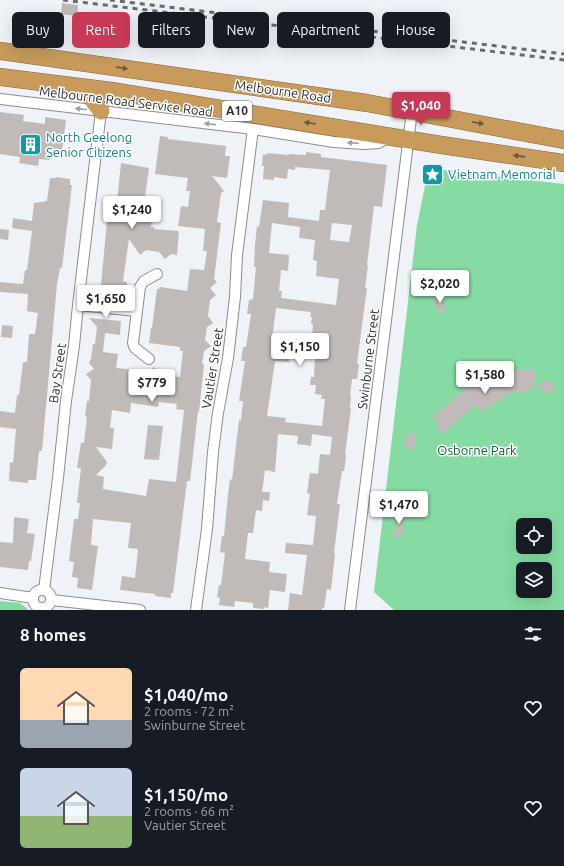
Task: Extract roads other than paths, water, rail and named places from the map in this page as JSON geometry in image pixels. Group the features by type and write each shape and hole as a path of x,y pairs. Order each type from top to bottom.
{"highway":[{"path":"4,52 39,66 107,77 112,82 112,91"},
{"name":"Melbourne Road","path":"4,52 359,102 564,140"},
{"name":"Melbourne Road","path":"0,77 112,91 564,163"},
{"path":"0,84 61,85"},
{"path":"84,88 101,111"}],"street":[{"name":"Melbourne Road Service Road","path":"0,99 253,129 334,142 365,144 379,143 390,136"},
{"name":"Bay Street","path":"44,590 101,111"},
{"name":"Swinburne Street","path":"350,610 412,111"},
{"name":"Vautier Street","path":"196,610 207,529 213,452 218,412 228,358 235,297 236,255 253,129"},
{"path":"149,358 135,348 133,343 140,287 144,280 157,274"},
{"path":"78,305 137,311"},
{"path":"44,590 50,594 52,600 50,605 42,609 34,604 33,598 37,592 44,590"},
{"path":"0,593 33,598"},
{"path":"52,600 140,610"}],"railway":[{"path":"63,0 564,60"},
{"path":"110,0 213,12"},
{"path":"374,31 564,54"}],"place":[{"name":"North Geelong Senior Citizens","path":"30,144"},
{"name":"Vietnam Memorial","path":"432,174"}],"park label":[{"name":"Osborne Park","path":"477,450"}]}
